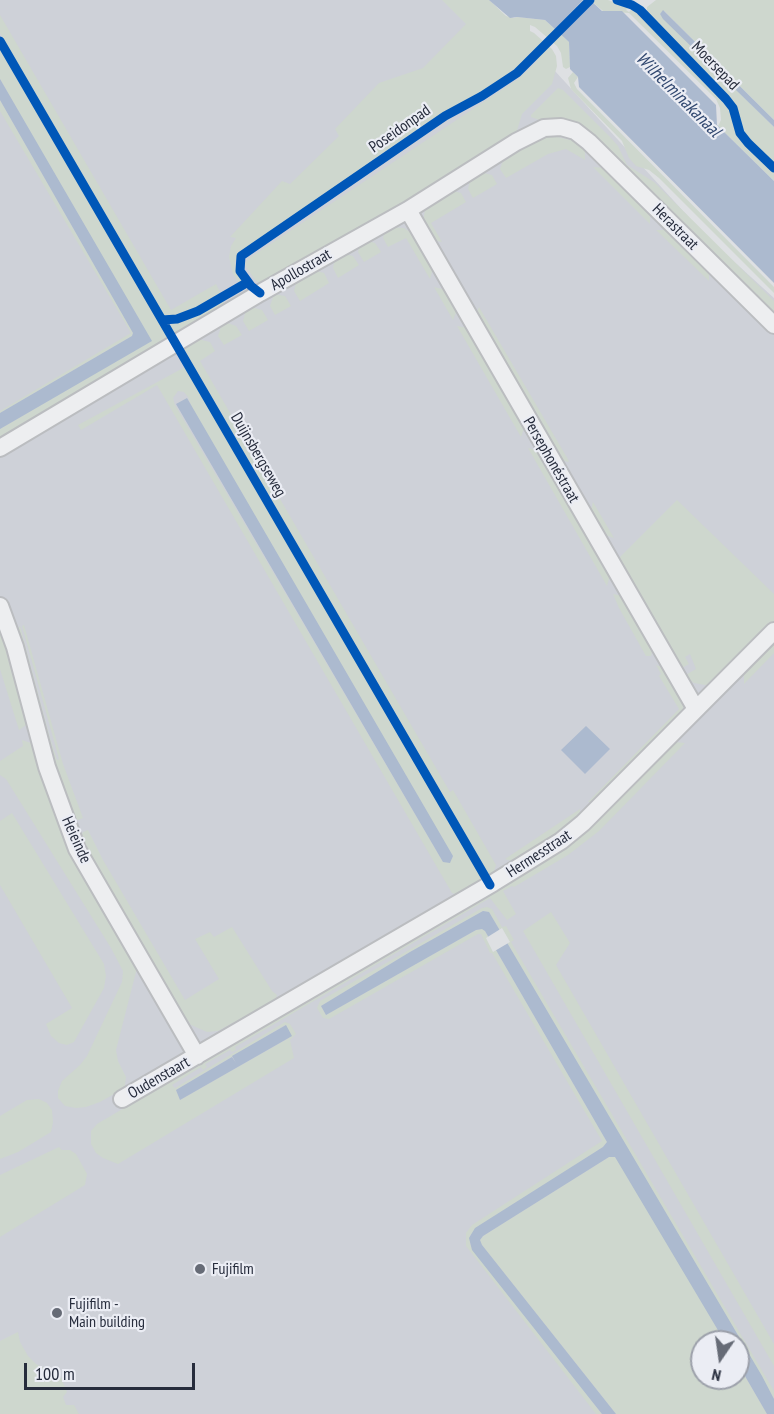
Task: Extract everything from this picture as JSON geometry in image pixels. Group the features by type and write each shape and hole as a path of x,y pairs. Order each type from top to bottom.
{"street":[{"name":"Apollostraat","path":"0,448 260,293 408,210 516,142 544,128 561,127 575,131"},
{"name":"Herastraat","path":"575,131 589,142 774,325"},
{"name":"Persephonéstraat","path":"408,210 696,710"},
{"name":"Heieinde","path":"0,606 15,647 46,767 77,849 197,1056"},
{"name":"Hermesstraat","path":"197,1056 493,884 561,841 584,823 774,631"},
{"name":"Oudenstaart","path":"122,1099 197,1056"}],"shaded area":[{"path":"0,0 490,0 706,236 774,298 774,1414 0,1414"},
{"path":"442,0 489,0 506,16 545,20 569,42 570,67 566,69 563,67 561,53 557,46 530,25 530,31 552,49 556,56 557,66 552,84 522,114 515,137 263,286 255,280 246,267 245,263 248,259 518,79 536,62 537,59 530,53 522,63 499,81 241,252 235,262 242,280 239,283 233,274 229,257 231,246 236,238 230,237 282,181 290,184 339,136 335,129 379,83 423,68 466,24"},
{"path":"590,0 608,0 628,8 626,10 629,12 632,9 636,12 725,101 731,111 737,134 774,172 774,181 718,126 721,120 720,108 716,99 629,13 603,11"},
{"path":"656,0 774,0 774,120 664,11 660,14 774,127 774,164 744,133 729,97 647,16 647,7"},
{"path":"0,15 171,310 216,284 221,294 191,311 164,316 0,33"},
{"path":"0,47 169,338 0,442 0,429 149,342 0,79"},
{"path":"573,72 578,77 574,83 577,89 774,287 774,293 659,178 649,170 636,166 629,158 622,141 571,89 568,78"},
{"path":"558,88 563,90 611,138 618,146 627,165 654,182 774,301 774,318 578,125 562,118 542,121 531,117"},
{"path":"0,100 133,333 132,336 0,413 131,333 0,111"},
{"path":"553,136 575,141 585,149 585,160 566,149 548,154 506,178 500,169 504,158 542,137"},
{"path":"593,167 605,168 650,213 650,224"},
{"path":"480,172 492,175 497,184 473,198 468,189 471,177"},
{"path":"450,190 461,193 466,202 431,223 442,242 431,240 423,222 425,210 427,206"},
{"path":"386,228 404,228 414,235 433,268 430,279 406,238 388,247 383,238"},
{"path":"656,230 668,230 709,270 709,281"},
{"path":"364,240 375,243 381,252 364,262 358,252"},
{"path":"342,253 353,256 359,265 338,278 333,268 335,257"},
{"path":"313,270 324,273 329,283 300,301 294,291 297,280"},
{"path":"434,287 446,290 457,310 453,320"},
{"path":"274,294 285,296 291,306 275,315 270,306"},
{"path":"224,299 223,310 175,334 170,327 172,323 195,316"},
{"path":"251,307 262,310 268,320 249,331 243,321 246,310"},
{"path":"479,307 568,462 558,459 475,315"},
{"path":"225,322 236,326 242,335 224,345 218,336"},
{"path":"457,326 468,328 525,426 521,437"},
{"path":"198,339 210,342 215,351 200,361 450,792 453,790 496,865 493,875 488,874 184,349"},
{"path":"185,367 482,878 481,882 459,895 452,893 157,385 81,430 78,425","holes":["178,391 184,392 192,408 453,858 443,862 175,405 173,398"]},
{"path":"528,448 539,451 610,575 607,586"},
{"path":"677,500 774,594 774,624 713,684 694,683 684,676 696,669 690,654 685,657 689,664 680,669 617,560"},
{"path":"593,502 614,538 602,534 590,514"},
{"path":"613,594 623,596 653,649 651,656 646,656"},
{"path":"24,625 63,764 83,818 78,820 74,818 51,756 17,631 20,626 50,738 57,760 59,759 22,626"},
{"path":"0,629 26,725 19,730 0,669"},
{"path":"774,641 774,653 744,684 744,672"},
{"path":"656,665 665,668 683,701 683,712 600,802 588,802 679,709 659,676 661,674"},
{"path":"22,740 31,743 51,802 76,860 137,968 116,1050 118,1061 126,1077 125,1085 117,1095 116,1093 86,1107 65,1106 58,1098 58,1091 62,1081 87,1056 122,982 123,971 6,779 0,775 0,761 23,746"},
{"path":"675,742 685,743 599,831 568,855 514,887 503,891 516,914 507,920 490,898 235,1047 236,1050 232,1052 230,1050 205,1064 207,1067 203,1070 201,1067 172,1085 175,1088 285,1022 290,1024 296,1034 290,1040 294,1058 118,1164 96,1153 91,1144 91,1131 97,1124 593,825","holes":["285,1025 289,1038 180,1100 176,1090"]},
{"path":"580,809 580,820 515,862 505,859"},
{"path":"12,813 104,964 106,976 104,988 74,1042 67,1045 59,1043 51,1036 46,1024 72,1008 0,885 0,821"},
{"path":"88,830 103,860 185,1000 219,979 195,939 210,932 214,937 232,927 272,991 277,995 275,1000 218,1031 207,1032 191,1025 105,883 81,836"},
{"path":"482,908 492,909 502,927 506,926 514,940 511,942 738,1330 734,1330 489,912 483,911 321,1006 326,1015 476,930 485,931 607,1142 603,1147 470,1235 470,1244 602,1414 596,1414 466,1246 466,1233 472,1225 602,1141 490,953 481,934 329,1019 323,1018 317,1008 320,1001"},
{"path":"551,912 570,943 556,965 774,1344 774,1366 523,931"},
{"path":"39,1099 47,1103 52,1110 51,1132 18,1152 0,1159 0,1116 27,1100"},
{"path":"59,1147 76,1154 87,1174 85,1185 0,1237 0,1175"},
{"path":"609,1157 615,1157 622,1164 718,1330 690,1330 690,1390 750,1390 750,1385 767,1414 616,1414 481,1244 480,1240"},
{"path":"18,1332 20,1342 28,1356 36,1364 60,1375 67,1392 63,1397 66,1405 74,1405 79,1414 0,1414 0,1341"},
{"path":"750,1350 774,1391 774,1399 750,1358"}],"water":[{"name":"Wilhelminakanaal","path":"489,0 590,0 602,11 622,11 716,105 717,125 774,181 774,283 579,87 578,77 570,69 569,42 545,20 510,18"},
{"path":"663,10 774,120 774,127 663,19 660,14"},
{"path":"0,79 152,341 0,429 0,413 132,336 133,333 0,100"},
{"path":"187,398 453,856 450,863 443,862 176,404"},
{"path":"586,726 610,749 585,774 561,750"},
{"path":"483,911 489,912 735,1330 718,1330 615,1157 609,1157 483,1236 480,1240 482,1245 616,1414 602,1414 472,1250 469,1238 475,1228 603,1147 607,1142 485,931 476,930 326,1015 321,1006"},
{"path":"286,1025 292,1036 180,1100 176,1090 232,1057 236,1063 232,1056"},
{"path":"750,1356 774,1399 774,1414 767,1414 750,1385"}],"pier":[{"path":"583,0 595,0 558,37 553,31"},
{"path":"502,928 510,942 493,952 486,938"}],"cycle path":[{"name":"Poseidonpad","path":"260,293 251,286 240,271 241,256 445,116 482,96 517,73 590,0"},
{"name":"Moersepad","path":"617,0 640,10 726,99 733,108 740,133 774,168"},
{"name":"Duijnsbergseweg","path":"0,41 490,885"},
{"path":"162,320 177,319 198,311 248,282"}],"place":[{"name":"Fujifilm","path":"200,1269"},
{"name":"Fujifilm - Main building","path":"57,1313"}]}
